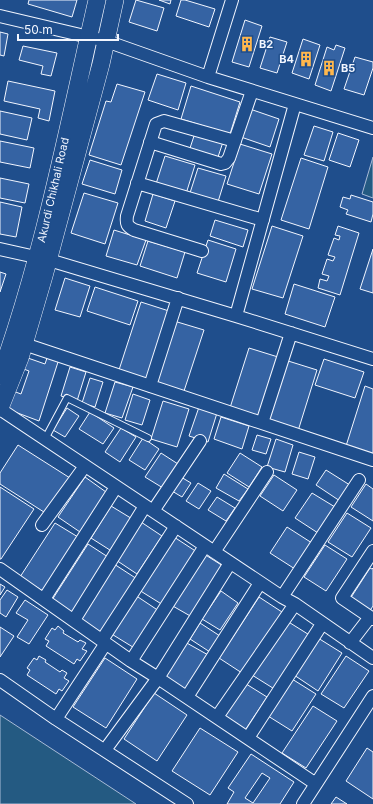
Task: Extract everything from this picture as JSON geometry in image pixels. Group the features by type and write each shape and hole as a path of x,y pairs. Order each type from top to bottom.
{"main road":[{"name":"Akurdi Chikhali Road","path":"43,259 50,211 97,0"},
{"path":"0,376 43,259 82,138 115,0"},
{"path":"0,409 11,347"}],"street":[{"path":"208,77 232,0"},
{"path":"0,16 106,42 208,77 373,128"},
{"path":"150,142 221,164 226,163 252,90"},
{"path":"236,316 295,104"},
{"path":"202,251 134,230 126,223 127,216 156,124 164,121 235,141"},
{"path":"137,183 263,220"},
{"path":"0,249 43,259 178,298 373,359"},
{"path":"150,386 178,298"},
{"path":"262,423 290,333"},
{"path":"11,347 150,386 373,460"},
{"path":"0,409 260,583 295,604 373,658"},
{"path":"74,620 149,508 200,442"},
{"path":"42,525 84,466"},
{"path":"131,661 210,549 267,472"},
{"path":"282,597 359,480"},
{"path":"44,599 116,487"},
{"path":"56,719 176,526"},
{"path":"350,643 372,618 342,598 373,551"},
{"path":"104,750 158,678 230,563"},
{"path":"0,568 131,661 316,784"},
{"path":"187,697 260,583"},
{"path":"217,717 295,604"},
{"path":"248,738 322,624"},
{"path":"0,680 56,719 186,804"},
{"path":"303,804 373,696"}],"lane":[{"path":"45,439 67,398 148,438"}],"shaded area":[{"path":"373,157 373,198 362,194"},
{"path":"0,715 136,804 0,804"}],"building":[{"path":"29,0 77,0 72,17 28,4"},
{"path":"136,0 164,8 157,31 129,22"},
{"path":"159,0 171,0 170,4"},
{"path":"181,0 215,9 209,27 176,16"},
{"name":"B2","path":"245,20 262,26 249,67 232,62"},
{"path":"0,32 8,34 4,56 0,55"},
{"path":"270,37 287,42 277,73 260,68"},
{"name":"B4","path":"303,39 320,45 309,79 292,73"},
{"name":"B5","path":"336,45 345,48 331,91 315,85 327,47 334,50"},
{"path":"23,46 57,53 51,76 41,74 43,66 19,60"},
{"path":"355,57 373,62 373,68 364,95 344,89"},
{"path":"157,74 186,83 178,110 148,100"},
{"path":"8,81 55,91 49,121 38,118 40,109 4,101"},
{"path":"117,84 145,92 121,165 89,155 106,101 111,102"},
{"path":"191,86 240,102 230,134 181,119"},
{"path":"247,108 279,119 270,147 238,136"},
{"path":"0,111 32,118 27,140 0,134"},
{"path":"314,126 333,132 324,161 304,155"},
{"path":"195,133 223,142 217,160 189,151"},
{"path":"338,133 359,140 350,167 329,160"},
{"path":"0,141 34,148 30,168 0,162"},
{"path":"240,144 272,154 259,194 227,184"},
{"path":"165,156 195,165 185,197 155,187"},
{"path":"301,158 328,167 309,229 281,220"},
{"path":"90,160 122,170 115,194 82,184"},
{"path":"198,168 226,176 217,205 189,196"},
{"path":"0,178 29,184 25,203 0,198"},
{"path":"84,193 118,203 105,244 71,233"},
{"path":"153,194 175,201 166,228 145,221"},
{"path":"351,195 373,202 371,222 346,214 348,210 340,207 343,197 350,199"},
{"path":"0,202 22,207 16,237 0,234"},
{"path":"215,220 248,230 243,247 210,236"},
{"path":"272,226 303,236 283,298 252,289"},
{"path":"338,226 359,233 340,295 318,288 320,279 327,281 329,276 322,274 327,259 333,261 335,257 328,255 334,238 339,240 340,236 335,235"},
{"path":"114,230 146,240 137,265 106,256"},
{"path":"208,240 236,249 226,282 197,273"},
{"path":"148,241 185,252 177,278 140,266"},
{"path":"373,249 373,293 360,289"},
{"path":"0,272 6,274 0,292"},
{"path":"65,278 90,286 80,317 55,310"},
{"path":"294,284 335,297 325,327 285,314"},
{"path":"95,287 138,301 130,325 87,311"},
{"path":"141,302 169,311 147,382 118,373"},
{"path":"174,321 204,330 184,391 154,381"},
{"path":"249,348 278,357 258,420 229,411"},
{"path":"48,355 59,359 39,421 7,409 13,391 21,394 29,371 21,368 25,357 45,364"},
{"path":"324,359 364,372 355,398 315,385"},
{"path":"285,360 317,370 298,431 266,420"},
{"path":"70,367 86,372 77,401 61,396"},
{"path":"90,378 103,382 95,407 82,403"},
{"path":"115,382 133,387 122,418 105,413"},
{"path":"365,386 373,389 373,455 346,446"},
{"path":"133,394 150,400 142,425 125,420"},
{"path":"163,401 189,409 177,447 151,439"},
{"path":"199,407 217,413 208,442 189,436"},
{"path":"67,408 79,416 65,437 53,430"},
{"path":"90,412 114,428 103,444 79,429"},
{"path":"221,417 249,426 242,449 214,439"},
{"path":"121,428 136,437 120,462 105,452"},
{"path":"257,435 271,439 266,454 252,450"},
{"path":"143,438 159,449 145,470 129,460"},
{"path":"276,439 293,445 285,472 267,467"},
{"path":"18,445 70,478 47,514 0,484 0,473"},
{"path":"299,452 315,457 308,479 292,474"},
{"path":"161,453 178,464 163,488 145,477"},
{"path":"240,453 262,467 249,487 227,473"},
{"path":"326,470 353,487 343,503 316,485"},
{"path":"224,474 248,489 239,501 216,488"},
{"path":"274,475 297,490 283,511 260,496"},
{"path":"85,477 106,492 80,532 58,517"},
{"path":"181,477 191,483 182,497 172,491"},
{"path":"198,483 211,491 199,509 186,501"},
{"path":"366,484 373,489 373,521 351,507"},
{"path":"0,487 34,509 1,559 0,559"},
{"path":"312,493 335,507 318,533 295,518"},
{"path":"217,497 235,508 226,521 208,510"},
{"path":"111,506 134,520 113,552 91,538"},
{"path":"347,513 371,528 352,557 328,542"},
{"path":"141,522 162,536 137,574 116,560"},
{"path":"55,523 78,537 43,591 20,577"},
{"path":"287,527 312,543 295,569 270,553"},
{"path":"174,537 197,552 163,605 139,590"},
{"path":"88,544 108,557 72,613 52,600"},
{"path":"325,545 347,559 326,591 304,577"},
{"path":"204,554 223,566 192,617 171,605"},
{"path":"114,564 137,579 101,635 78,620"},
{"path":"370,568 373,568 373,606 369,612 350,599"},
{"path":"0,584 5,587 0,595"},
{"path":"7,590 18,597 6,617 0,613 0,600"},
{"path":"221,591 238,603 220,630 202,619"},
{"path":"135,595 159,611 136,649 110,633"},
{"path":"259,597 282,612 242,673 219,658"},
{"path":"25,600 48,615 29,644 17,637 28,620 16,613"},
{"path":"287,621 311,636 276,690 252,675"},
{"path":"200,623 220,636 210,652 190,639"},
{"path":"58,626 64,631 63,633 78,642 80,640 86,643 82,649 87,651 80,661 77,659 74,664 46,646 49,641 45,639 52,628 55,630"},
{"path":"0,627 14,636 0,657"},
{"path":"318,638 342,653 318,691 294,675"},
{"path":"185,642 210,656 187,692 162,677"},
{"path":"39,656 60,672 62,670 67,673 64,678 69,681 62,691 59,689 56,694 27,675 30,670 27,668 34,658 37,660"},
{"path":"346,656 369,671 344,708 321,694"},
{"path":"105,658 137,679 106,728 73,707"},
{"path":"292,679 316,694 292,731 268,716"},
{"path":"243,682 267,697 244,732 220,717"},
{"path":"154,693 187,715 157,761 124,739"},
{"path":"313,706 337,721 306,768 282,753"},
{"path":"200,728 238,752 210,795 172,771"},
{"path":"367,748 373,752 373,799 346,781"},
{"path":"251,754 294,782 280,804 227,804 234,792 228,788","holes":["262,773 270,778 253,803 245,798"]},
{"path":"336,797 347,804 331,804"}],"place":[{"name":"B2","path":"247,44"},
{"name":"B4","path":"306,59"},
{"name":"B5","path":"329,68"}]}
